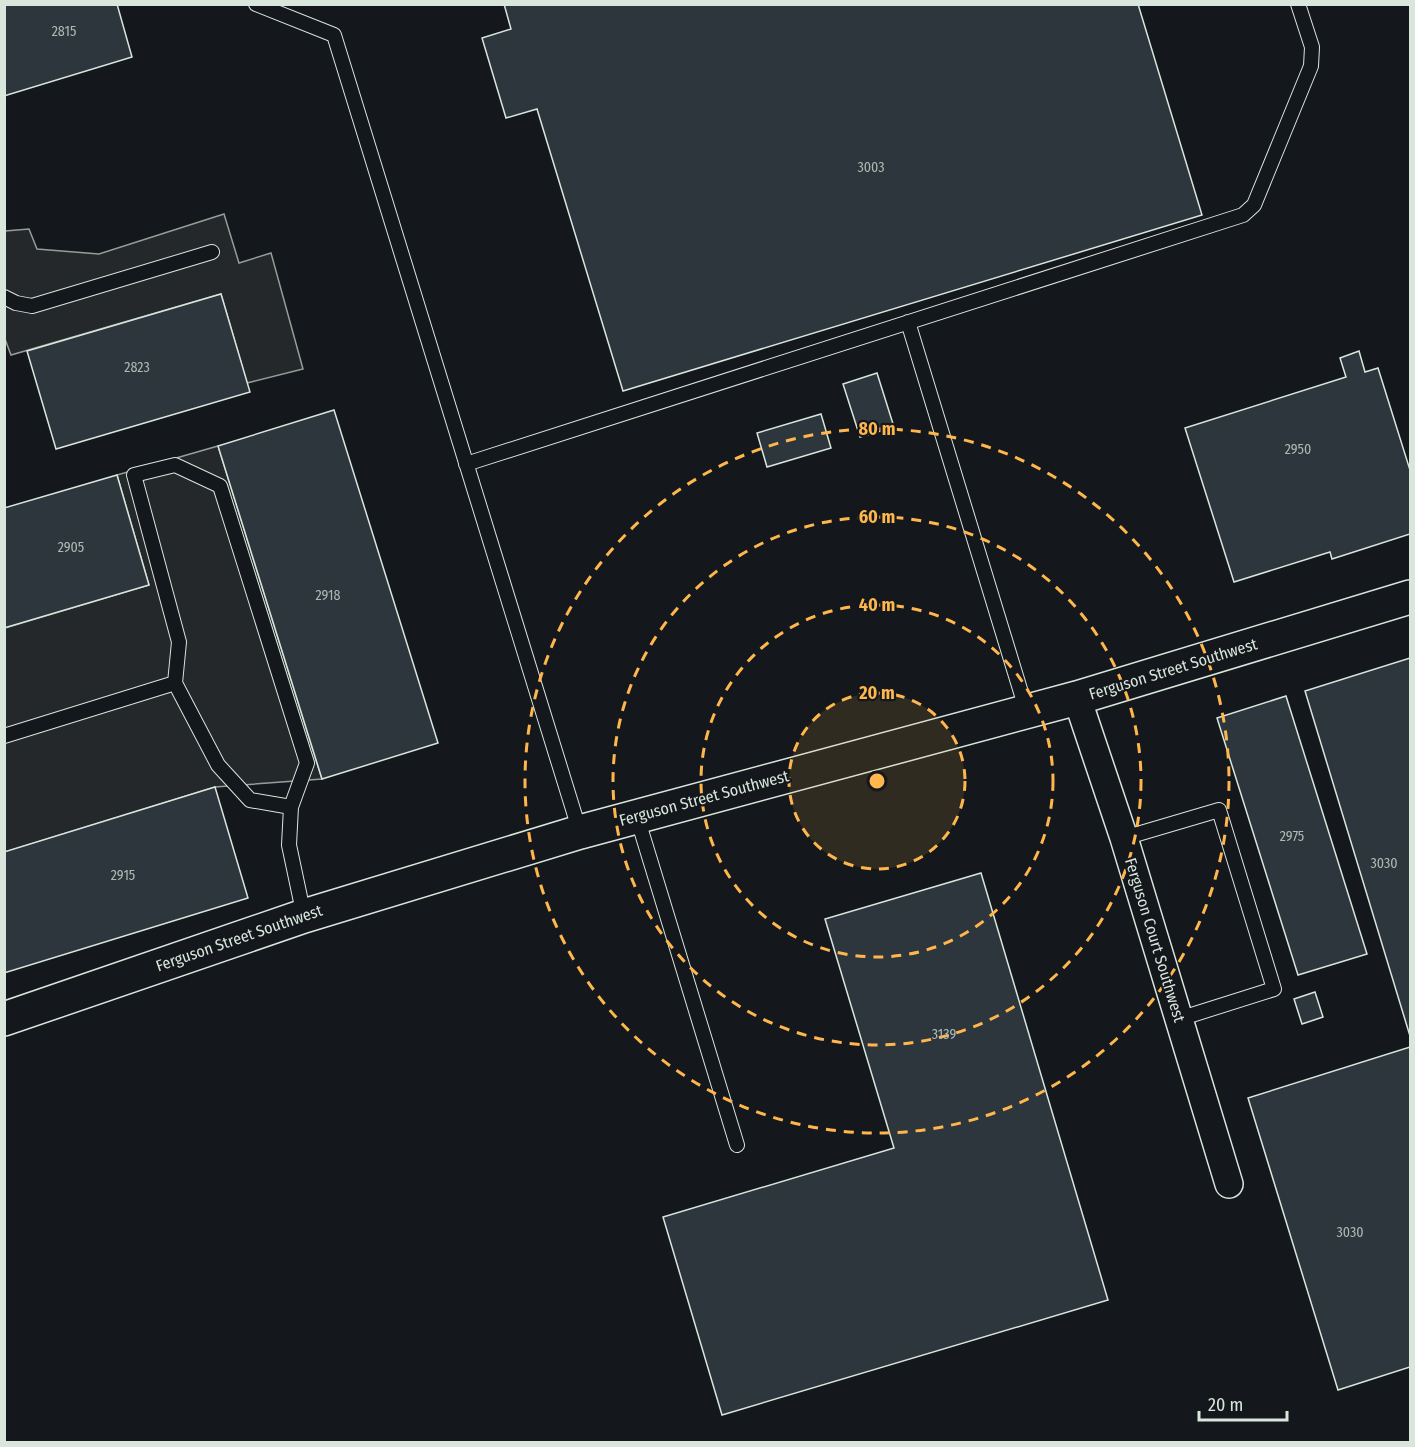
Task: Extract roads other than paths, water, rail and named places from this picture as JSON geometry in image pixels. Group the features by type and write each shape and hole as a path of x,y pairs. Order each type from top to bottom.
{"street":[{"name":"Ferguson Street Southwest","path":"4,1019 304,916 636,815 1077,698 1410,597"},
{"name":"Ferguson Court Southwest","path":"1077,698 1124,838 1229,1184"}],"lane":[{"path":"256,4 334,35 580,832"},
{"path":"466,464 1243,215 1254,205 1311,66 1312,47 1298,4"},
{"path":"4,297 16,303 32,306 212,252"},
{"path":"908,322 1027,712"},
{"path":"291,807 250,800 218,765 175,683 179,642 134,476 175,465 220,486 307,763 291,807 290,846 304,916"},
{"path":"4,736 175,683"},
{"path":"1124,838 1219,810 1274,989 1179,1019"},
{"path":"636,815 737,1145"}]}
